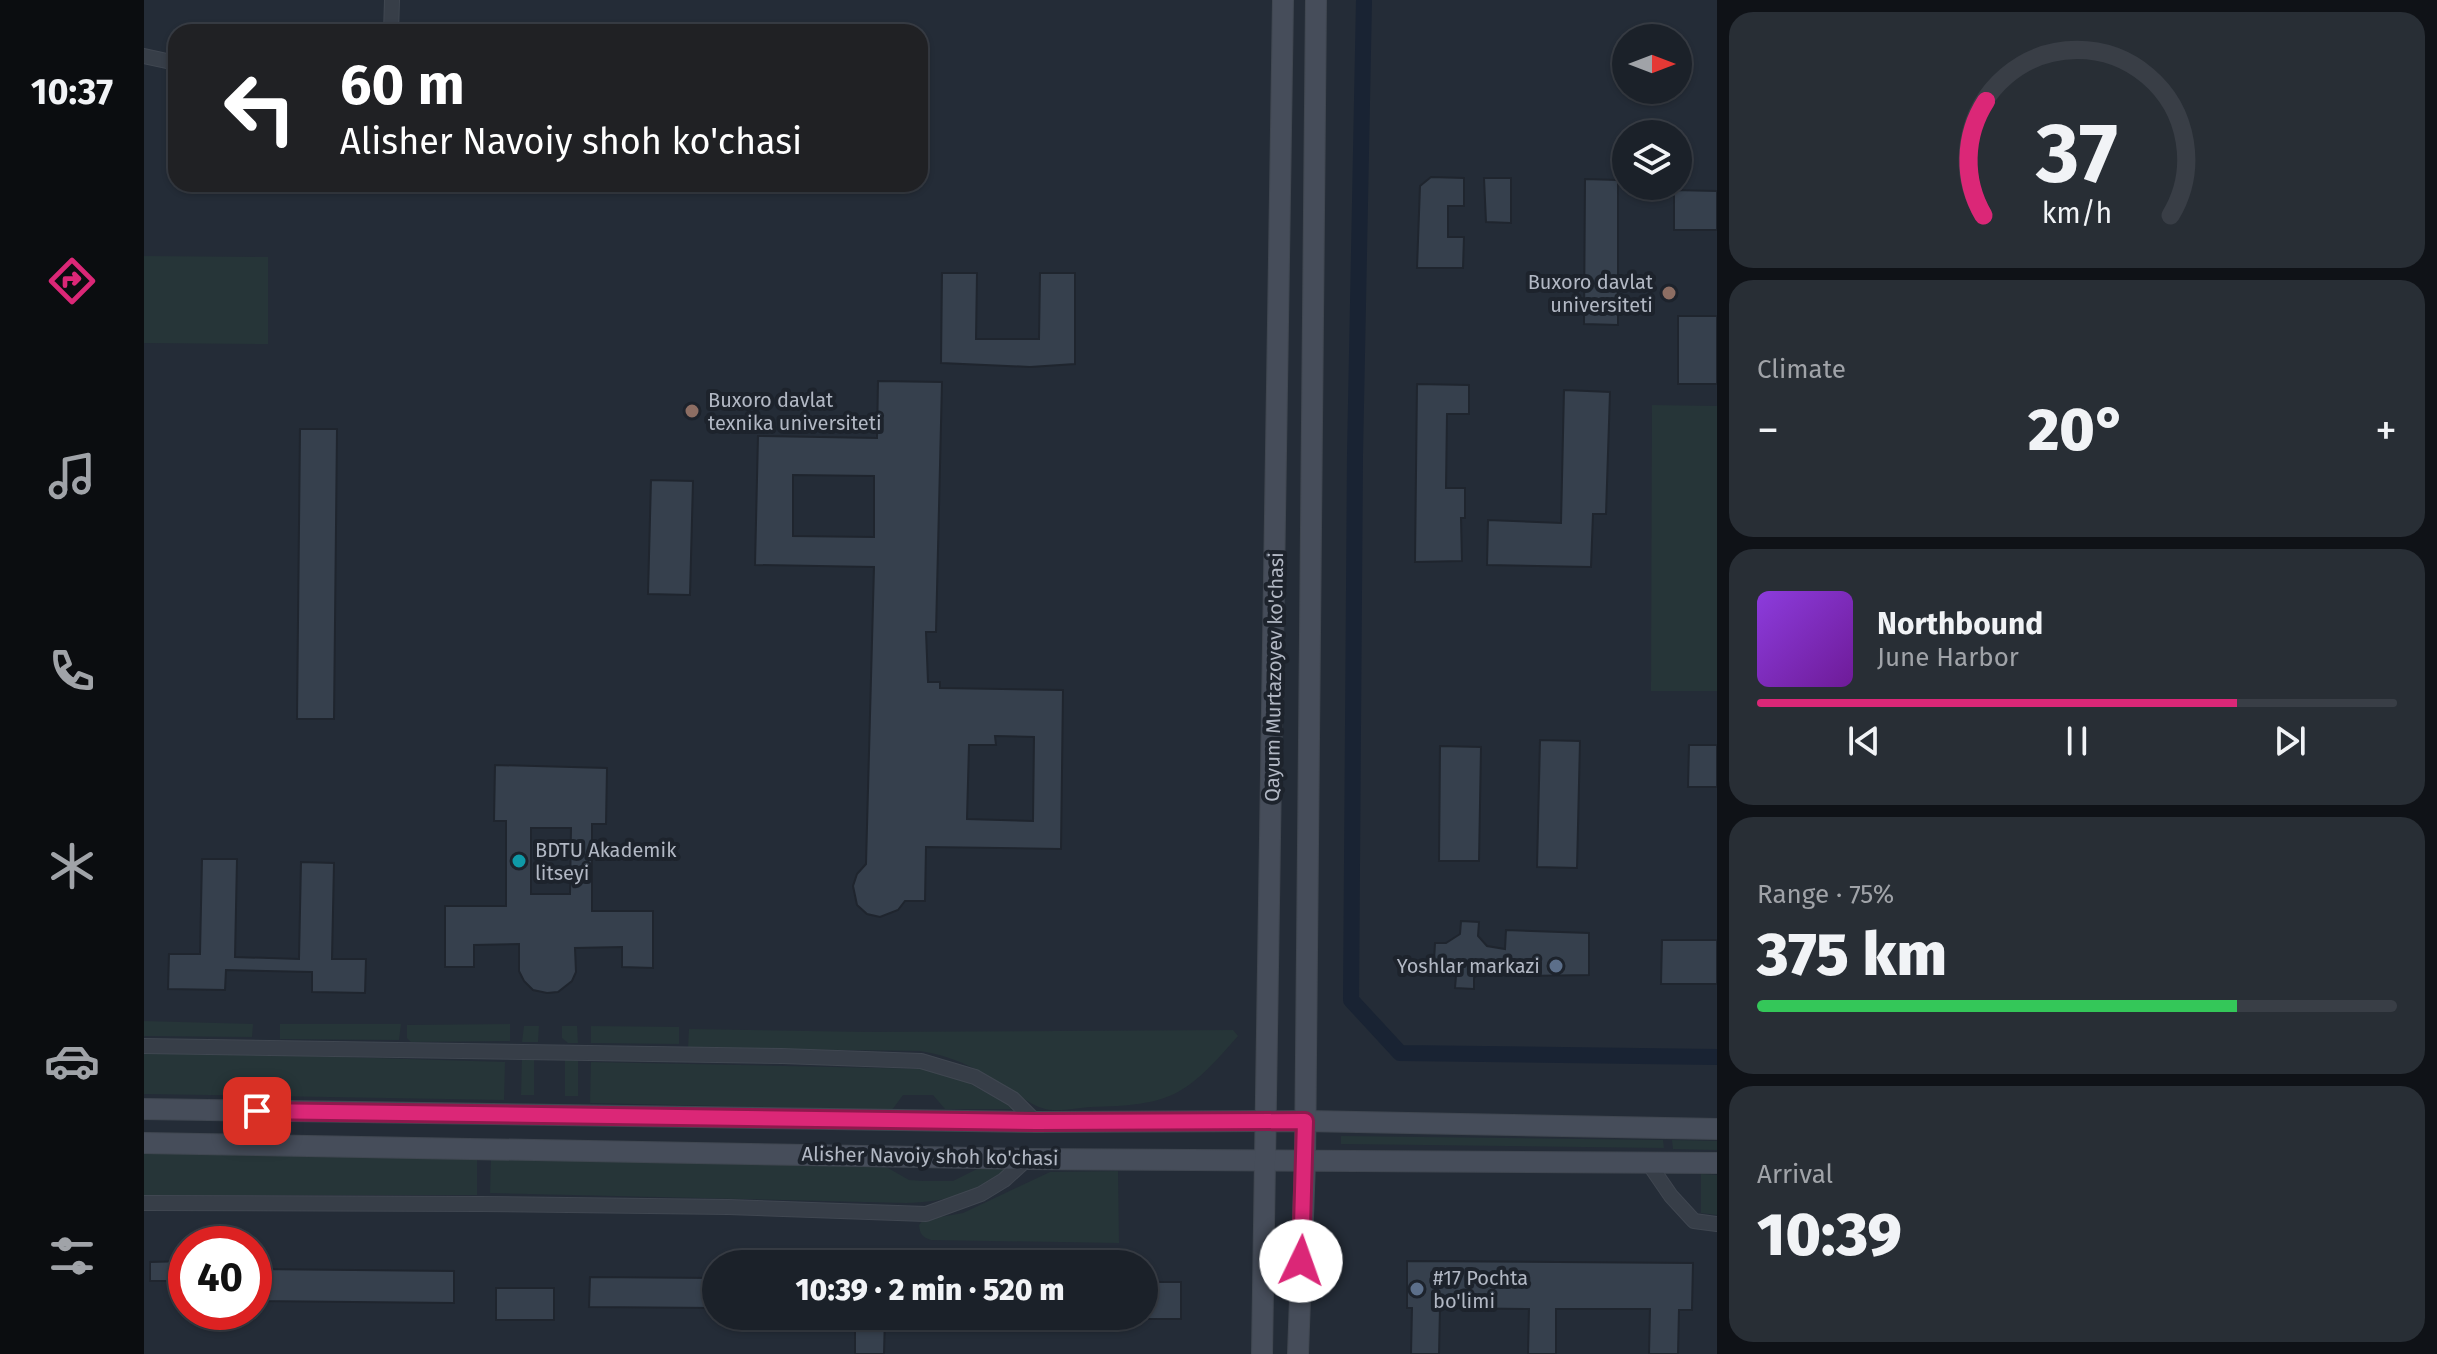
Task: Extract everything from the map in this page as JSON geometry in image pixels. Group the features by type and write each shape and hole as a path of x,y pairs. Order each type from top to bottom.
{"main road":[{"path":"1283,8 1316,8"},
{"name":"Qayum Murtazoyev ko'chasi","path":"1262,1354 1283,8"},
{"name":"Qayum Murtazoyev ko'chasi","path":"1298,1354 1305,1162 1316,8"},
{"path":"1283,70 1315,70"},
{"name":"Alisher Navoiy shoh ko'chasi","path":"144,1109 1036,1122 1305,1121 1717,1129"},
{"name":"Alisher Navoiy shoh ko'chasi","path":"144,1143 1027,1159 1717,1163"}],"street":[{"path":"391,24 392,0"},
{"path":"144,56 168,61"},
{"path":"144,1046 921,1061 975,1077 1013,1099 1036,1122"},
{"path":"144,1203 728,1207 926,1214 981,1194 1004,1180 1027,1159"},
{"path":"1647,1161 1671,1196 1694,1221 1717,1224"}],"shaded area":[{"path":"144,256 268,257 268,344 144,343"},
{"path":"1652,405 1717,406 1717,691 1651,691"},
{"path":"144,1021 253,1024 252,1037 144,1036"},
{"path":"280,1024 401,1024 399,1040 280,1039"},
{"path":"510,1024 510,1041 411,1042 407,1038 407,1025"},
{"path":"524,1026 539,1026 538,1042 522,1042"},
{"path":"562,1026 577,1026 578,1043 568,1043 562,1038"},
{"path":"591,1026 679,1027 679,1044 591,1043"},
{"path":"689,1029 867,1032 1233,1030 1238,1036 1204,1073 1175,1094 1140,1104 1053,1110 1034,1105 967,1065 920,1051 688,1048"},
{"path":"144,1051 505,1062 504,1100 144,1094"},
{"path":"522,1056 534,1056 534,1095 521,1095"},
{"path":"565,1057 578,1057 578,1096 565,1096"},
{"path":"591,1062 928,1069 962,1079 1015,1109 945,1109 933,1095 903,1095 892,1110 590,1103"},
{"path":"1341,1136 1663,1140 1664,1148 1341,1144"},
{"path":"1672,1140 1717,1141 1717,1150 1673,1149"},
{"path":"144,1153 477,1155 477,1195 144,1195"},
{"path":"491,1158 881,1164 909,1180 923,1181 953,1181 979,1168 1009,1168 973,1190 934,1201 906,1203 490,1193"},
{"path":"1118,1171 1119,1243 931,1240 920,1231 919,1225 923,1220 963,1213 1050,1172"},
{"path":"1701,1174 1717,1175 1717,1215 1701,1213"}],"building":[{"path":"1431,177 1464,178 1464,206 1448,206 1448,237 1464,237 1463,268 1417,268 1420,186"},
{"path":"1484,178 1511,178 1511,223 1486,222"},
{"path":"1585,179 1612,180 1612,200 1618,200 1618,325 1584,324"},
{"path":"1692,190 1717,191 1717,230 1674,230 1674,200 1692,200"},
{"path":"942,273 977,273 976,339 1039,339 1040,273 1075,273 1075,364 1030,367 941,363"},
{"path":"1678,316 1717,316 1717,384 1678,384"},
{"path":"878,381 942,382 936,632 926,632 928,682 940,682 940,688 1063,690 1061,849 926,847 925,901 905,901 898,910 880,917 867,914 857,905 853,886 857,874 866,864 874,567 755,565 758,436 877,438","holes":["793,475 874,476 874,537 793,536","995,736 1034,737 1033,821 967,819 969,745 996,745"]},
{"path":"1417,384 1469,385 1469,414 1447,414 1446,488 1465,488 1465,518 1461,518 1462,561 1415,562"},
{"path":"1564,390 1610,392 1606,514 1593,514 1591,567 1487,565 1488,520 1561,523"},
{"path":"300,429 337,429 334,719 297,719"},
{"path":"651,480 693,481 690,595 648,594"},
{"path":"1540,740 1580,741 1577,868 1537,867"},
{"path":"1689,745 1717,745 1717,787 1688,787"},
{"path":"1440,746 1481,747 1479,861 1439,861"},
{"name":"BDTU Akademik litseyi","path":"495,765 607,768 606,824 592,824 592,911 653,911 653,968 622,967 622,947 575,948 576,972 572,981 558,992 547,993 533,990 524,981 519,971 519,944 474,945 474,967 445,967 445,906 506,906 506,821 494,821","holes":["531,828 571,828 570,894 531,894"]},
{"path":"202,859 237,859 235,957 299,959 301,862 334,863 332,959 366,959 365,993 312,992 312,972 226,970 225,990 168,989 169,954 200,954"},
{"path":"1461,921 1479,922 1478,936 1487,946 1505,949 1506,930 1589,933 1589,975 1518,976 1518,966 1487,964 1474,978 1474,989 1455,988 1456,976 1446,962 1434,961 1435,943 1446,943 1460,934"},
{"path":"1662,940 1717,940 1717,984 1661,984"},
{"path":"1407,1261 1693,1263 1692,1310 1679,1310 1678,1354 1649,1354 1650,1309 1556,1309 1556,1354 1528,1354 1529,1309 1440,1308 1439,1354 1411,1354 1412,1308 1407,1308"},
{"path":"150,1262 168,1262 168,1281 150,1281"},
{"path":"272,1269 454,1271 454,1303 272,1301"},
{"path":"590,1277 702,1278 702,1308 589,1307"},
{"path":"1158,1282 1181,1282 1181,1319 1158,1319"},
{"path":"496,1288 554,1288 554,1320 496,1320"},
{"path":"855,1330 885,1330 884,1354 855,1354"}],"waterway":[{"path":"1364,0 1355,455 1351,1000 1400,1053 1717,1057"}],"place":[{"name":"Buxoro davlat universiteti","path":"1669,293"},
{"name":"Buxoro davlat texnika universiteti","path":"692,411"},
{"name":"BDTU Akademik litseyi","path":"519,861"},
{"name":"Yoshlar markazi","path":"1556,966"},
{"name":"#17 Pochta bo'limi","path":"1417,1289"}],"route":[{"path":"257,1111 1036,1122 1305,1121 1301,1261"}]}
